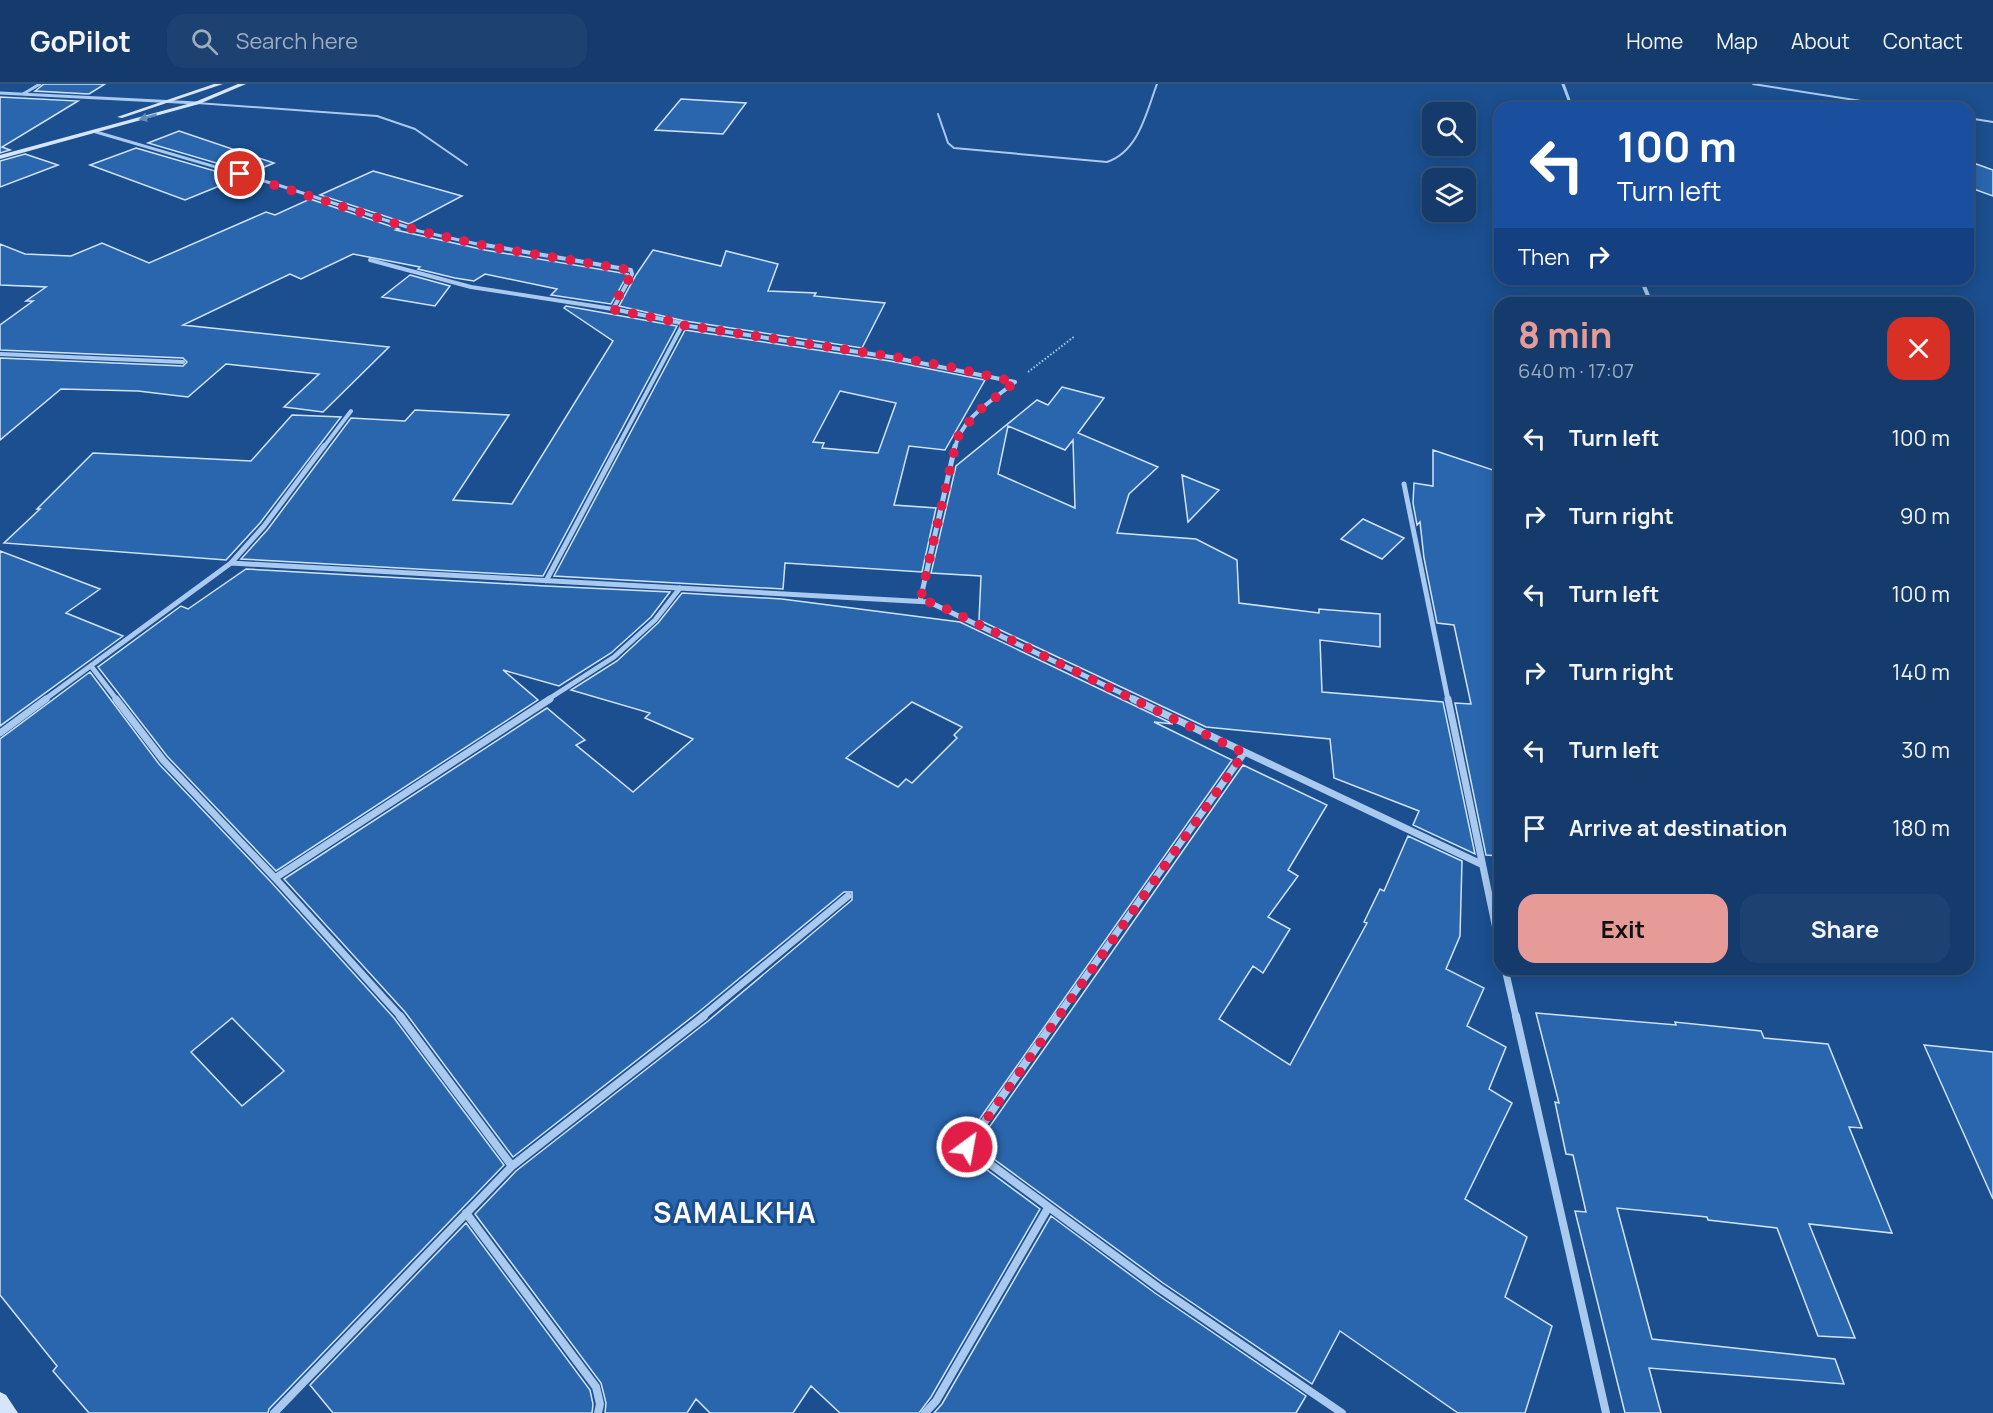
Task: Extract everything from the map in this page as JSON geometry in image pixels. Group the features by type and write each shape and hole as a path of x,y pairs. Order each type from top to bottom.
{"main road":[{"path":"0,150 172,101 220,84"},
{"path":"0,157 197,103 243,84"},
{"path":"0,1401 9,1413"}],"street":[{"path":"22,94 40,84"},
{"path":"1563,84 1570,102"},
{"path":"0,93 197,103"},
{"path":"96,132 281,186 419,231 491,247 630,270 632,274 612,307 613,309"},
{"path":"370,261 471,287 613,309 682,325 895,357 1015,382"},
{"path":"546,581 682,325"},
{"path":"0,354 183,362"},
{"path":"920,601 957,438 976,413 1015,382"},
{"path":"0,733 231,563 264,526 351,411"},
{"path":"1404,484 1494,921"},
{"path":"231,563 929,602 1481,864"},
{"path":"275,878 614,657 655,620 680,588"},
{"path":"92,666 163,760 275,878 411,1028 512,1166"},
{"path":"1244,753 968,1145 1048,1208 1159,1288 1342,1413"},
{"path":"274,1413 512,1166 728,997 848,896"},
{"path":"1506,975 1606,1413"},
{"path":"925,1413 936,1401 1048,1208"},
{"path":"466,1213 596,1387 600,1404 598,1413"}],"lane":[{"path":"938,114 945,136 954,148 1107,162 1119,159 1129,151 1157,84"},
{"path":"1753,84 1868,102"},
{"path":"197,103 377,116 400,121 421,131 467,165"},
{"path":"1974,119 1993,122"}],"path":[{"path":"1015,382 1075,336"}],"building":[{"path":"44,84 105,84 89,94 35,91"},
{"path":"0,97 78,101 2,147 10,150 0,153"},
{"path":"681,99 746,103 723,134 655,130"},
{"path":"179,131 274,163 250,173 148,143"},
{"path":"136,148 239,178 185,200 90,165"},
{"path":"25,154 58,165 0,187 0,161"},
{"path":"1974,163 1993,170 1993,196 1974,189"},
{"path":"373,171 462,196 409,224 320,195"},
{"path":"310,199 399,229 396,230 485,250 628,274 611,304 551,295 557,289 485,274 474,281 418,269 420,267 353,254 301,279 290,274 183,325 389,347 323,412 284,407 319,374 226,364 188,397 138,391 61,389 0,440 0,358 183,366 187,362 183,358 0,350 0,325 33,301 26,301 46,287 0,285 0,244 25,254 71,256 102,243 149,263 266,212 275,215"},
{"path":"653,250 721,266 726,251 778,264 768,291 816,293 814,296 885,303 862,348 685,321 619,306"},
{"path":"410,275 450,286 435,306 382,297"},
{"path":"566,306 677,326 543,576 241,559 268,529 351,418 405,421 415,410 509,415 453,500 512,504 613,341 564,308"},
{"path":"685,330 890,361 985,380 945,450 909,446 894,505 936,508 922,572 785,563 783,589 554,576","holes":["840,391 896,403 878,453 822,448 824,443 813,442"]},
{"path":"1062,387 1104,398 1078,433 1158,467 1129,494 1117,533 1196,539 1237,560 1239,603 1319,613 1319,609 1380,614 1380,647 1320,640 1322,692 1443,702 1475,854 1413,825 1419,811 1334,778 1330,739 1206,727 979,620 981,576 931,573 956,466 1037,400 1048,405","holes":["1008,426 1065,450 1073,440 1075,508 998,474"]},
{"path":"292,415 341,417 260,523 226,560 4,543 93,453 251,461"},
{"path":"1433,450 1493,470 1494,474 1494,856 1486,855 1455,703 1471,704 1454,625 1437,623 1424,558 1420,522 1417,525 1413,503 1414,483 1433,486"},
{"path":"1182,475 1219,490 1188,522"},
{"path":"1363,519 1404,538 1382,559 1341,539"},
{"path":"0,551 100,589 66,613 123,636 0,726"},
{"path":"246,569 670,592 651,617 611,653 559,686 503,670 538,700 276,871 167,756 98,667 181,606 188,609"},
{"path":"682,593 782,599 960,622 1173,724 1154,722 1232,760 962,1144 963,1152 1040,1209 931,1397 919,1413 840,1413 811,1386 793,1413 710,1413 696,1399 687,1413 605,1413 606,1403 601,1383 475,1214 516,1171 708,1021 852,900 852,892 844,892 701,1010 513,1157 405,1012 284,879 547,708 585,740 576,745 633,792 693,739 645,718 650,713 571,690 617,661 658,623","holes":["912,702 962,727 954,735 957,738 912,783 906,779 898,787 846,758"]},
{"path":"90,672 159,764 271,882 394,1018 504,1165 269,1409 268,1413 89,1413 53,1371 57,1366 0,1295 0,739","holes":["232,1018 284,1071 242,1106 191,1052"]},
{"path":"1243,765 1327,805 1288,870 1298,876 1268,917 1290,929 1263,973 1253,966 1219,1019 1290,1065 1367,923 1364,922 1380,889 1384,891 1408,836 1462,861 1460,936 1446,969 1484,988 1467,1026 1506,1047 1489,1089 1512,1103 1465,1199 1527,1237 1505,1297 1552,1326 1525,1413 1458,1413 1340,1331 1312,1384 1163,1283 976,1146"},
{"path":"1536,1013 1676,1025 1675,1022 1761,1031 1764,1038 1828,1044 1862,1128 1849,1127 1892,1233 1809,1224 1855,1338 1818,1336 1777,1228 1708,1220 1707,1217 1617,1208 1652,1339 1835,1359 1844,1384 1649,1368 1661,1413 1625,1413 1575,1211 1586,1212 1573,1155 1566,1154 1555,1102 1559,1103"},
{"path":"1924,1045 1993,1052 1993,1199"},
{"path":"1051,1216 1155,1293 1306,1396 1296,1413 934,1413 942,1404"},
{"path":"466,1223 590,1390 592,1413 333,1413 310,1385"}],"district":[{"name":"SAMALKHA","path":"735,1213"}],"route":[{"path":"240,174 419,231 491,247 630,270 632,274 612,307 615,310 682,325 895,357 1015,382 968,420 957,438 920,601 929,602 951,611 1244,753 983,1121 967,1147"}]}
